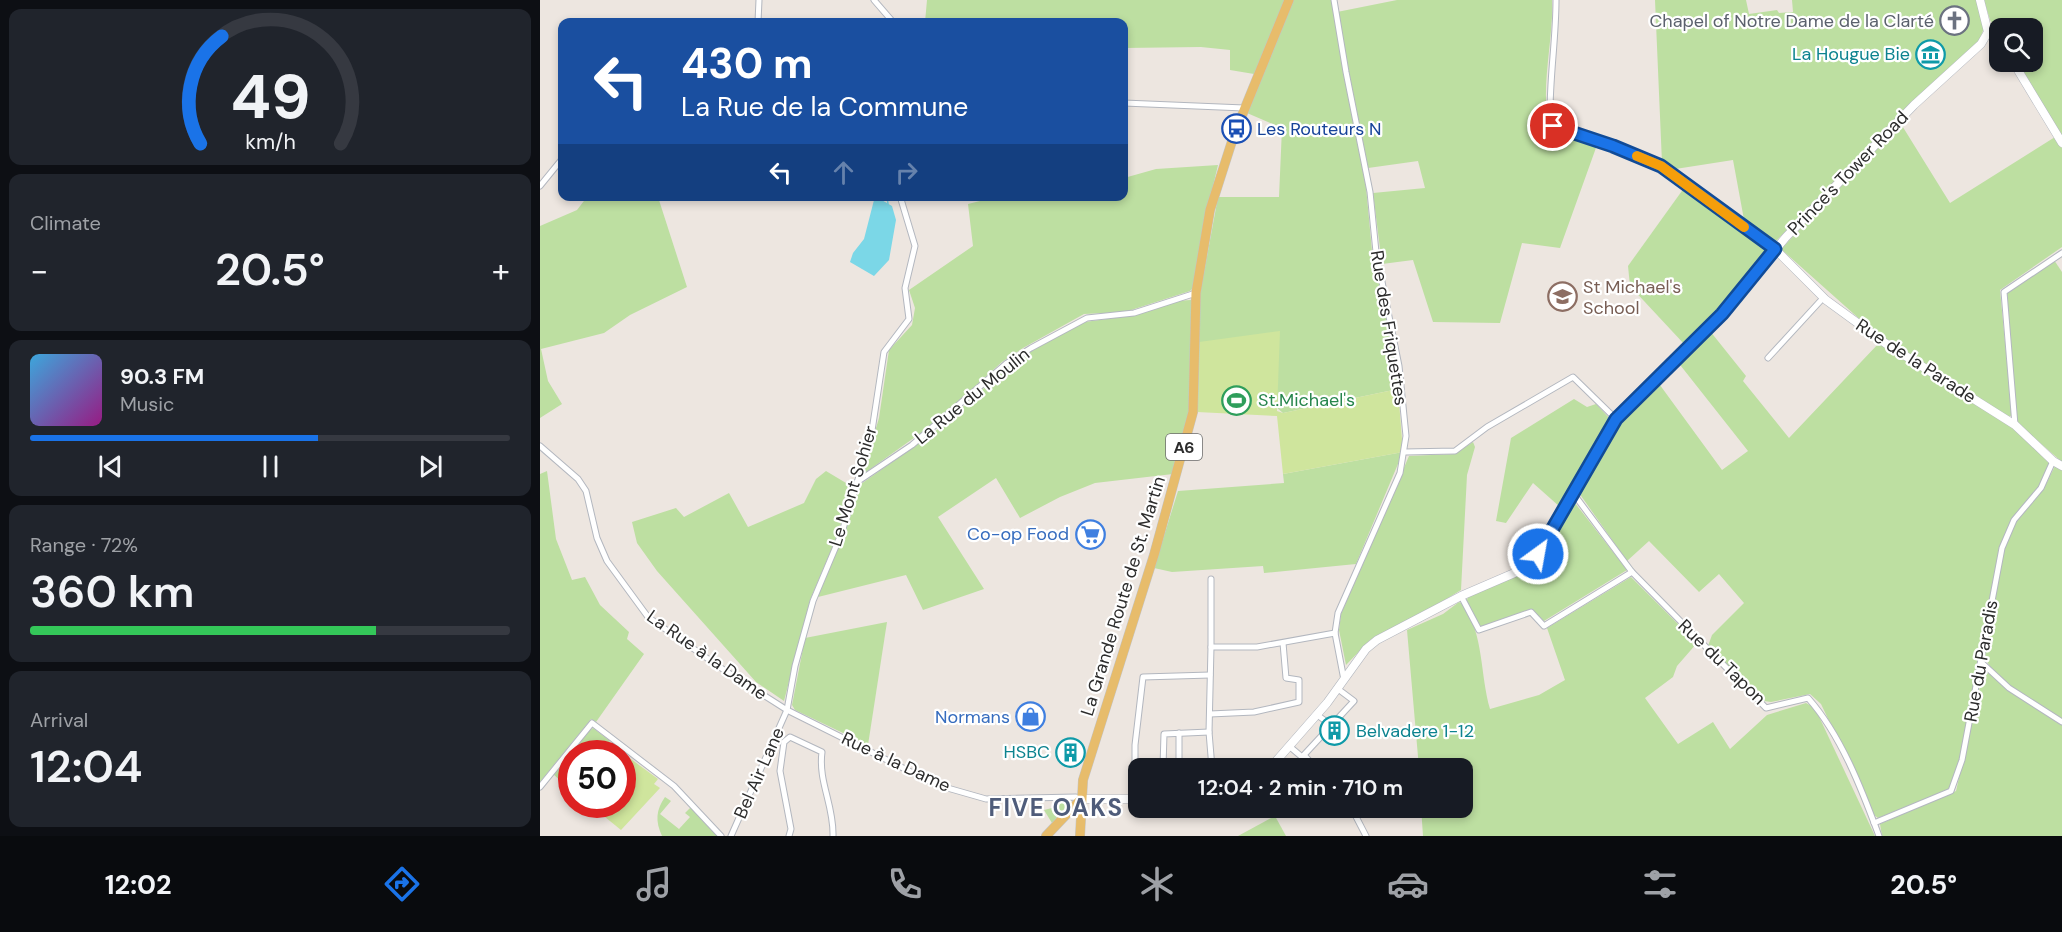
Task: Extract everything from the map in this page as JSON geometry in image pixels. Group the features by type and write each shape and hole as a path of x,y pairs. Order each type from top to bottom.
{"main road":[{"name":"A6","path":"1196,293 1210,210 1220,174 1244,108 1289,0"},
{"path":"1980,0 1988,32"},
{"name":"Prince's Tower Road","path":"1279,758 1344,682 1366,649 1377,640 1461,596 1504,579 1528,563 1546,541 1616,419 1722,314 1775,249 1914,105 1982,44 1988,32"},
{"path":"2019,72 2062,143"},
{"name":"Rue de la Parade","path":"1775,249 1824,297 1885,343 2015,425 2062,466"},
{"name":"La Grande Route de St. Martin","path":"1081,799 1083,780 1154,555 1191,422 1194,399 1196,293"},
{"name":"A6","path":"1080,836 1081,799"},
{"path":"1046,836 1081,799 1128,799"},
{"path":"1066,814 1072,811 1080,818"}],"street":[{"path":"758,18 759,0"},
{"path":"874,0 890,18"},
{"name":"Rue des Friquettes","path":"1334,0 1370,192 1376,252 1399,366 1405,452 1400,472 1338,613 1335,633 1344,682"},
{"path":"1556,0 1556,26 1549,83 1551,123 1661,166 1775,249"},
{"path":"1128,103 1244,108"},
{"path":"540,186 558,164"},
{"name":"Le Mont Sohier","path":"788,710 806,622 842,532 871,437 884,352 909,319 905,288 915,246 902,201"},
{"path":"2015,425 2004,292 2062,253"},
{"name":"La Rue du Moulin","path":"856,483 912,445 1007,363 1031,348 1087,318 1134,313 1196,293"},
{"path":"1768,358 1824,297"},
{"path":"1405,452 1455,451 1487,427 1573,377 1616,419"},
{"name":"La Rue à la Dame","path":"540,446 578,479 586,491 597,538 608,561 648,617 788,710"},
{"name":"Rue du Paradis","path":"1874,823 1951,791 1962,760 1982,663 2001,548 2014,520 2041,488 2054,461"},
{"name":"Rue du Tapon","path":"1573,493 1632,572 1766,708 1808,698 1818,709 1848,764 1879,836"},
{"path":"1461,596 1479,630 1531,612 1544,626 1632,572"},
{"path":"1211,579 1209,732 1211,758"},
{"path":"1211,647 1257,647 1335,633"},
{"path":"1210,714 1254,712 1299,702 1299,680 1286,678 1283,643"},
{"path":"1982,663 2009,688 2062,722"},
{"path":"1135,758 1143,676 1210,675"},
{"path":"1289,746 1302,757 1354,701 1338,689"},
{"name":"Rue à la Dame","path":"788,710 937,785 986,799 1076,797 1081,799"},
{"name":"Bel Air Lane","path":"731,836 788,710"},
{"path":"1320,717 1331,725"},
{"path":"540,787 592,723 674,786 721,836"},
{"path":"1179,733 1179,767 1163,767 1164,734 1179,733 1209,732"},
{"path":"789,836 791,829 780,771 784,742 790,737 822,752 822,775 834,816 832,836"},
{"path":"1304,754 1307,758"},
{"path":"1357,818 1366,836"}],"green space":[{"path":"927,0 1285,0 1254,74 1230,70 1230,50 1201,47 1128,48 1128,18 925,18"},
{"path":"1292,0 1332,0 1365,176 1372,251 1397,367 1398,389 1283,413 1199,342 1200,294 1218,197 1279,197 1282,128 1247,113"},
{"path":"1397,0 1552,0 1546,82 1550,128 1597,145 1560,248 1522,243 1500,323 1433,322 1413,260 1382,264 1373,193 1425,188 1418,161 1368,168 1337,12"},
{"path":"1655,0 1746,0 1749,14 1777,10 1779,13 1793,12 1792,0 1977,0 1984,28 1978,44 1910,105 1774,243 1745,225 1733,160 1669,170 1662,163"},
{"path":"1984,0 2062,0 2062,138 2022,72 2043,72 2043,18 1989,18"},
{"path":"1901,124 1950,203 2055,137 2062,148 2062,247 2000,290 2012,415 2007,418 1873,331 1781,249"},
{"path":"1218,165 1205,220 1194,287 1190,291 1125,312 1084,314 1023,348 1002,362 932,425 862,475 879,418 889,350 912,325 915,308 909,290 973,246 968,204 980,201 1128,201 1128,177 1156,169"},
{"path":"1684,188 1771,250 1720,312 1685,345 1630,286 1628,266"},
{"path":"584,201 659,201 687,287 630,315 604,333 541,349 548,381 562,404 540,418 540,226 577,210"},
{"path":"2054,260 2062,272 2062,462 2018,424 2007,293"},
{"path":"1191,300 1191,407 1173,474 1095,483 1060,497 1020,518 996,478 938,517 984,589 923,610 906,575 818,597 843,534 858,486 931,435 1010,365 1031,351 1085,322 1135,315 1175,301"},
{"name":"St.Michael's","path":"1280,331 1277,411 1283,413 1398,389 1403,452 1283,474 1277,416 1197,412 1199,342"},
{"path":"1710,331 1746,376 1743,381 1789,438 1879,343 2014,428 2051,463 2041,485 2013,517 1998,554 1960,758 1951,786 1947,790 1878,818 1874,815 1821,704 1810,694 1771,702 1764,701 1708,646 1712,635 1744,603 1719,574 1699,592 1649,541 1627,561 1579,493 1621,421 1657,381 1722,470 1748,451 1677,361"},
{"path":"1574,399 1587,407 1596,404 1611,420 1560,507 1533,483 1506,523 1496,521 1511,438"},
{"path":"1473,442 1475,447 1467,475 1461,590 1422,614 1370,640 1346,665 1339,630 1341,614 1409,456 1455,454"},
{"path":"1403,452 1356,564 1264,573 1263,566 1172,572 1154,568 1178,491 1284,483 1283,474"},
{"path":"2055,466 2062,469 2062,719 2008,684 1990,666 1985,657 2002,555 2015,522 2044,488"},
{"path":"547,471 556,539 572,580 585,577 600,605 629,632 627,639 644,654 596,722 591,719 574,740 558,740 558,760 540,782 540,474"},
{"path":"826,471 851,486 838,534 810,600 784,701 756,682 657,571 637,543 632,522 676,508 684,517 729,493 748,527 804,503 816,479"},
{"path":"1575,503 1627,570 1544,621 1531,609 1479,627 1466,603 1468,597 1522,574 1537,561"},
{"path":"1631,577 1697,643 1677,666 1673,677 1645,698 1678,744 1713,722 1730,749 1767,715 1806,703 1815,708 1875,836 1423,836 1422,818 1473,818 1473,758 1418,758 1407,630 1443,614 1459,602 1463,604 1475,629 1490,709 1539,695 1565,680 1547,628"},
{"path":"887,622 868,745 795,710 792,705 805,638"},
{"path":"1984,669 2062,725 2062,836 1882,836 1880,824 1956,791"},
{"path":"593,728 609,740 581,740"},
{"path":"636,763 658,779 654,784 660,788 636,814"},
{"path":"558,768 558,778 553,774"},
{"path":"665,797 671,801 660,814 679,829 690,817 685,813 691,807 717,836 662,836 658,816"},
{"path":"1055,799 1071,801 1052,823 1044,810 1056,807"},
{"path":"606,818 632,818 621,830"},
{"path":"1271,818 1276,818 1286,836 1238,836"}],"water":[{"path":"874,201 883,201 892,206 896,220 889,260 874,276 850,262 853,253 864,239"}],"slow traffic":[{"path":"1637,156 1661,166 1744,227"}],"place":[{"name":"Chapel of Notre Dame de la Clarté","path":"1955,21"},
{"name":"La Hougue Bie","path":"1931,54"},
{"name":"Les Routeurs N","path":"1236,129"},
{"name":"St Michael's School","path":"1562,297"},
{"name":"St.Michael's","path":"1237,400"},
{"name":"Co-op Food","path":"1090,534"},
{"name":"Normans","path":"1031,717"},
{"name":"Belvadere 1-12","path":"1335,731"},
{"name":"HSBC","path":"1071,752"}],"district":[{"name":"FIVE OAKS","path":"1056,808"}],"route":[{"path":"1538,554 1616,419 1722,314 1775,249 1661,166 1613,146 1553,126"}]}
